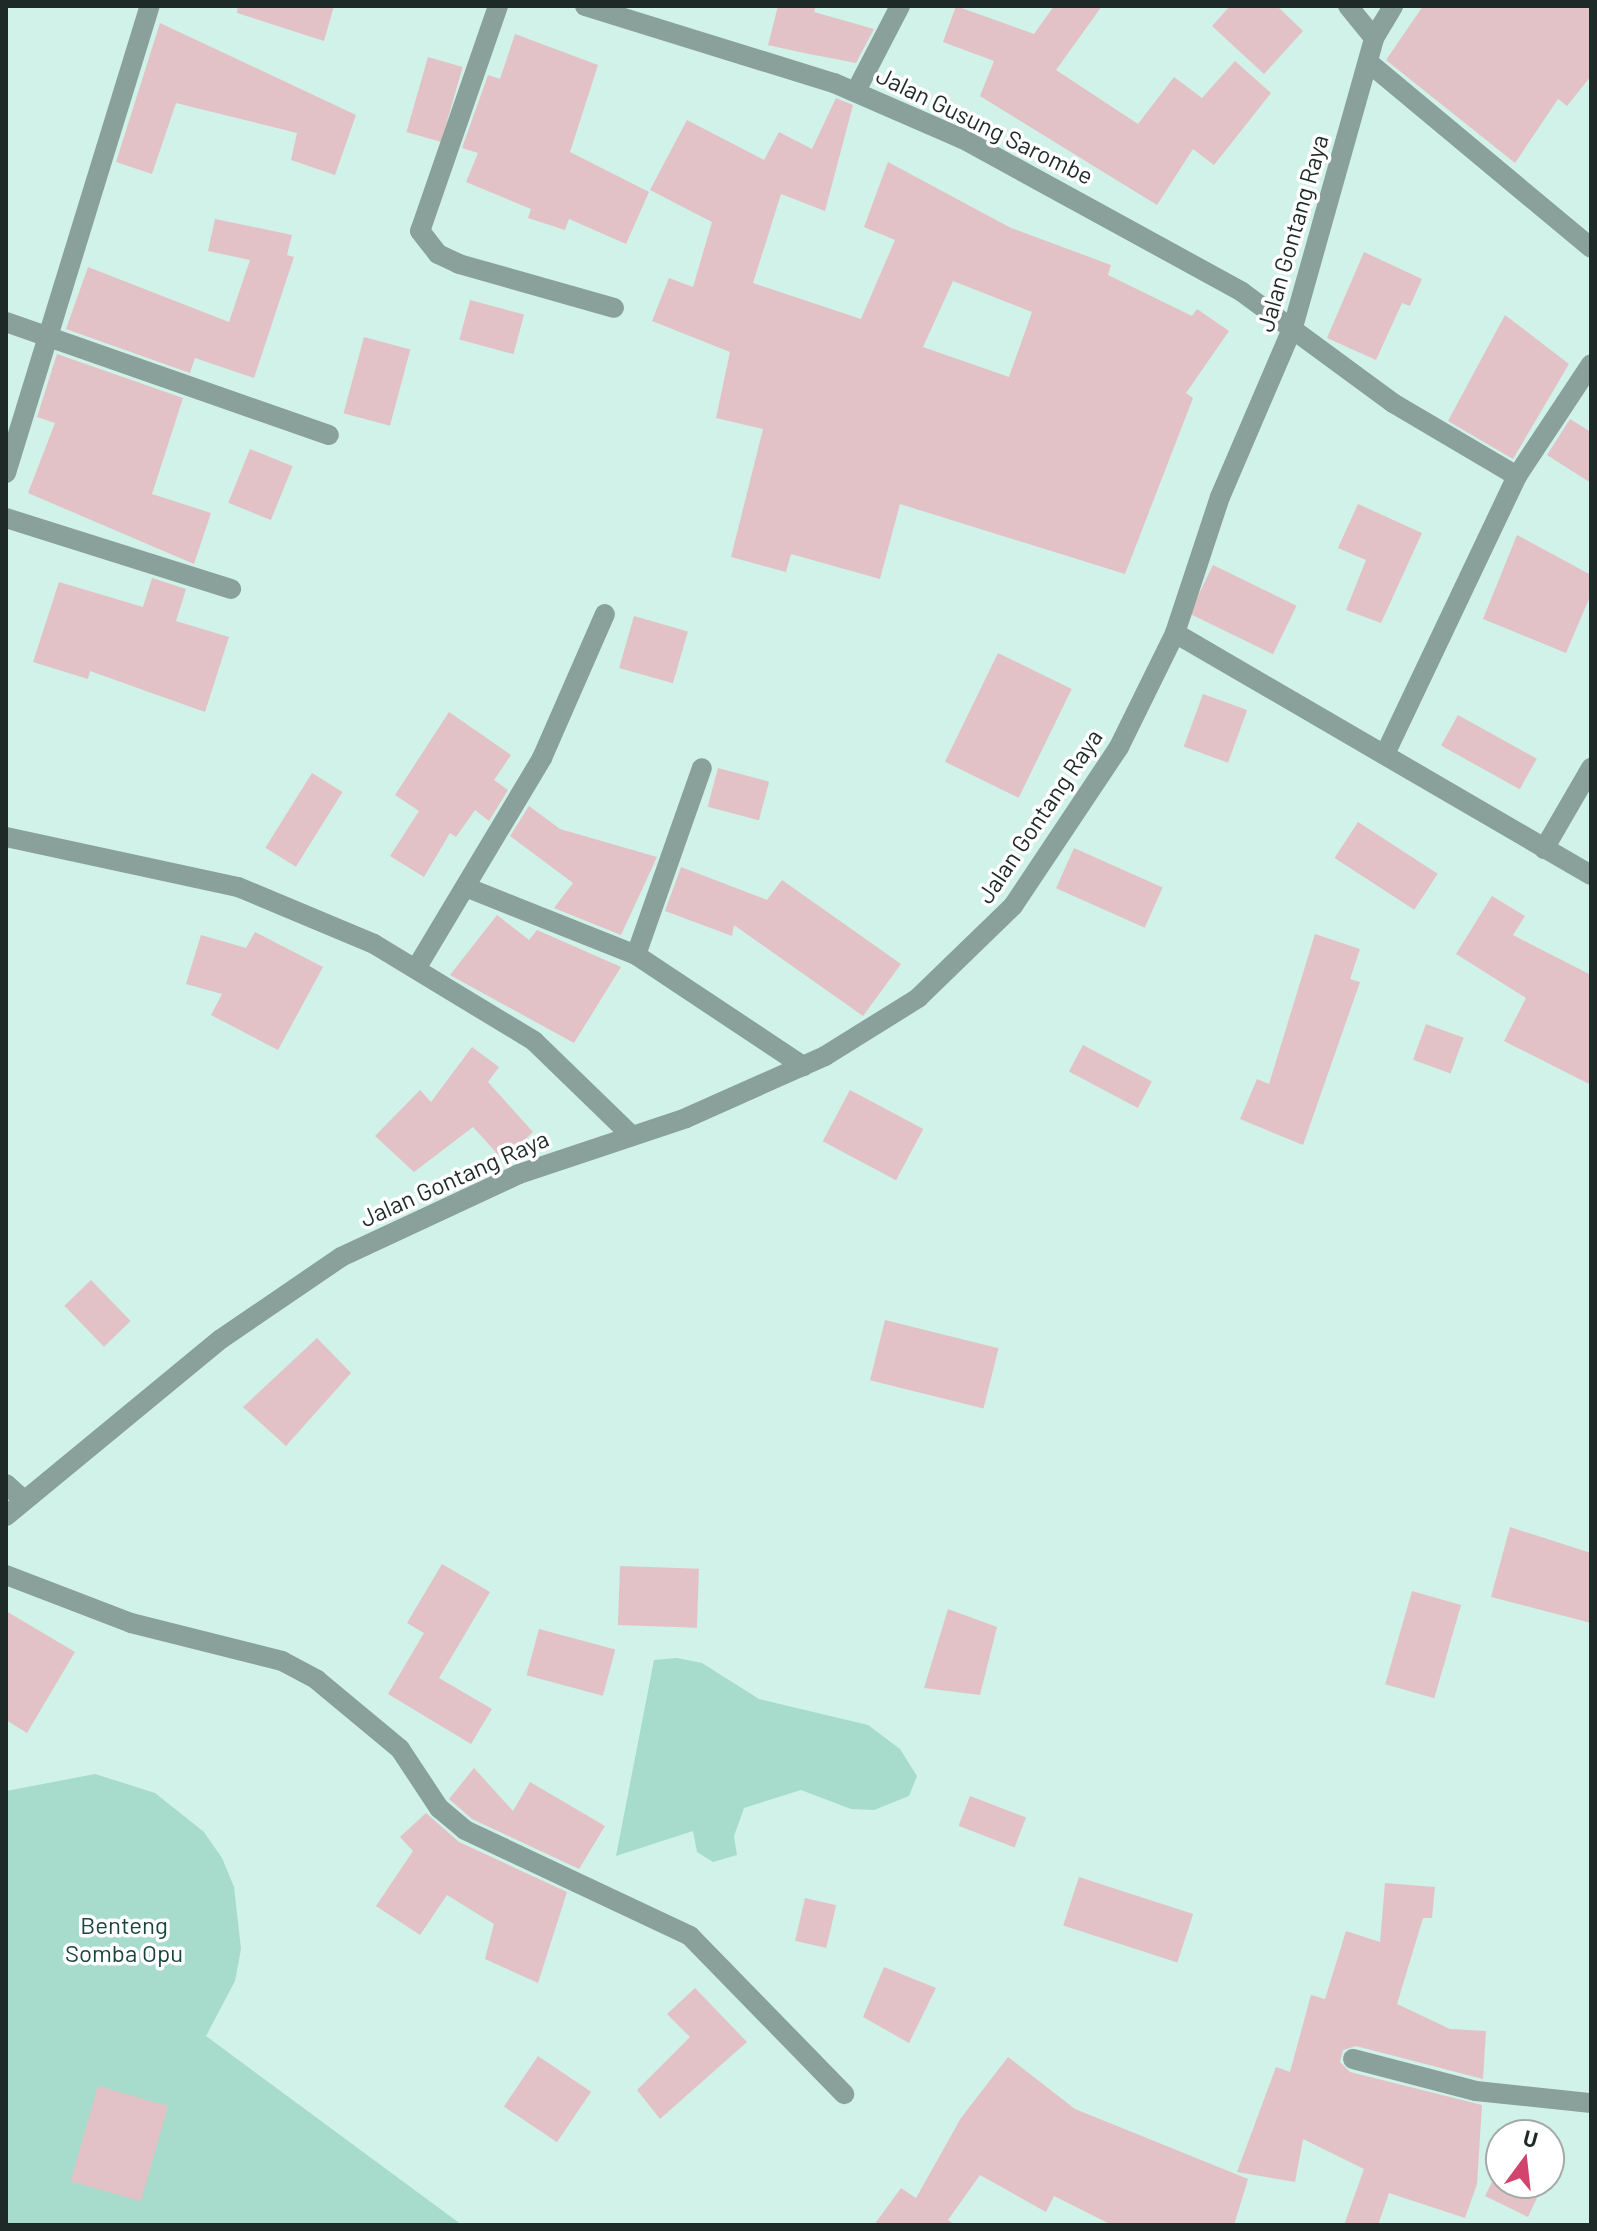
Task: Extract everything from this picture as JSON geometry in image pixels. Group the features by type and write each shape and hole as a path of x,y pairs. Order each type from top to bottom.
{"street":[{"path":"6,473 150,6"},
{"path":"498,6 420,231 438,254 459,264 614,308"},
{"name":"Jalan Gusung Sarombe","path":"585,6 856,91 1144,234 1293,327 1393,403 1517,476"},
{"path":"856,91 900,6"},
{"path":"1348,6 1374,38"},
{"name":"Jalan Gontang Raya","path":"6,1516 221,1339 341,1257 519,1174 631,1135 803,1066 918,998 1013,906 1119,747 1175,633 1220,497 1293,327 1374,38 1393,6"},
{"path":"1368,62 1591,248"},
{"path":"6,322 47,340 329,435"},
{"path":"1386,752 1517,476 1591,364"},
{"path":"6,518 231,589"},
{"path":"417,967 468,888 542,758 605,614"},
{"path":"1175,633 1386,752 1591,875"},
{"path":"636,955 702,768"},
{"path":"1544,849 1591,768"},
{"path":"6,837 238,887 417,967 534,1041 631,1135"},
{"path":"468,888 636,955 803,1066"},
{"path":"6,1484 24,1500"},
{"path":"6,1575 131,1623 282,1661 317,1680 400,1749 439,1808 465,1830 690,1936 844,2094"},
{"path":"1353,2059 1476,2091 1591,2103"}],"green space":[{"path":"677,1658 702,1663 759,1699 868,1725 900,1749 917,1776 909,1796 874,1810 851,1809 801,1790 744,1808 734,1836 737,1855 713,1862 697,1852 693,1831 616,1856 654,1660"},
{"name":"Benteng Somba Opu","path":"95,1774 155,1793 204,1832 222,1858 234,1887 241,1949 235,1981 206,2036 462,2225 6,2225 6,1791"}],"building":[{"path":"238,6 334,6 324,41 237,13"},
{"path":"778,6 816,6 814,12 874,29 856,63 768,45"},
{"path":"956,6 1034,34 1054,6 1102,6 1056,70 1138,124 1174,77 1202,98 1235,61 1271,93 1214,165 1193,149 1157,205 980,96 994,61 943,42"},
{"path":"1230,6 1277,6 1303,31 1264,74 1212,26"},
{"path":"1423,6 1591,6 1591,76 1567,106 1558,99 1515,163 1386,60"},
{"path":"160,23 356,115 335,175 291,160 297,133 176,103 152,174 116,162"},
{"path":"515,34 598,65 570,152 649,192 626,244 569,219 565,230 528,218 531,209 466,182 478,153 462,148 488,75 500,79"},
{"path":"428,57 463,67 441,142 407,132"},
{"path":"836,98 853,105 825,211 781,194 753,283 861,319 895,240 864,227 888,162 1011,228 1111,265 1108,275 1192,316 1197,309 1229,331 1186,393 1193,398 1125,574 900,504 880,579 791,554 786,572 731,557 763,429 716,418 730,352 652,321 669,278 693,287 712,222 650,190 687,120 764,160 779,132 812,149","holes":["953,281 1032,312 1009,377 923,347"]},
{"path":"215,219 292,235 287,255 294,257 254,378 195,358 190,373 66,329 88,267 229,322 250,260 208,251"},
{"path":"1364,252 1422,279 1410,306 1402,303 1376,360 1327,338"},
{"path":"470,300 524,314 513,354 459,340"},
{"path":"1505,315 1569,364 1513,459 1448,421"},
{"path":"364,337 410,349 390,426 344,413"},
{"path":"57,354 183,398 152,494 211,513 194,564 28,493 55,423 37,417"},
{"path":"1570,419 1591,432 1591,483 1547,455"},
{"path":"250,449 293,466 271,520 228,503"},
{"path":"1358,504 1422,533 1381,623 1346,610 1366,560 1338,548"},
{"path":"1517,535 1591,575 1591,594 1566,653 1483,619"},
{"path":"1213,565 1297,606 1273,654 1189,614"},
{"path":"152,578 186,589 176,621 229,637 205,712 90,671 88,679 33,662 59,582 143,607"},
{"path":"634,616 688,631 673,683 619,668"},
{"path":"998,653 1072,689 1019,798 945,762"},
{"path":"1203,694 1247,710 1228,763 1184,747"},
{"path":"449,712 511,755 494,780 508,790 489,821 475,810 456,837 450,833 424,877 390,856 419,811 395,795"},
{"path":"1458,715 1537,759 1520,789 1441,746"},
{"path":"718,768 769,782 759,820 708,807"},
{"path":"312,773 343,792 296,867 265,848"},
{"path":"529,806 560,829 657,857 621,935 554,908 573,883 510,836"},
{"path":"1358,822 1438,874 1414,910 1335,858"},
{"path":"1074,848 1163,887 1145,928 1056,888"},
{"path":"681,867 767,900 782,880 901,964 863,1016 734,925 732,936 665,911"},
{"path":"1492,896 1525,916 1513,935 1591,975 1591,1085 1504,1041 1526,998 1456,954"},
{"path":"497,915 529,940 537,930 621,967 574,1043 450,975"},
{"path":"255,932 323,967 278,1050 211,1015 222,994 186,984 201,935 246,948"},
{"path":"1315,934 1360,949 1350,979 1360,982 1303,1145 1240,1119 1257,1079 1269,1084"},
{"path":"1426,1024 1464,1038 1451,1073 1413,1060"},
{"path":"1083,1045 1152,1082 1138,1108 1069,1071"},
{"path":"472,1047 499,1067 488,1082 533,1132 503,1160 473,1127 414,1172 375,1136 420,1090 431,1102"},
{"path":"850,1090 923,1129 896,1180 823,1141"},
{"path":"91,1280 131,1321 104,1347 64,1306"},
{"path":"885,1320 999,1348 984,1408 870,1380"},
{"path":"317,1338 351,1373 286,1446 243,1407"},
{"path":"1510,1527 1591,1553 1591,1623 1491,1597"},
{"path":"442,1564 490,1592 439,1678 492,1709 471,1744 388,1694 424,1633 407,1623"},
{"path":"620,1566 699,1569 697,1628 618,1625"},
{"path":"1412,1591 1461,1605 1434,1698 1385,1684"},
{"path":"948,1609 997,1627 980,1695 924,1688"},
{"path":"6,1611 75,1652 27,1733 6,1720"},
{"path":"539,1629 615,1649 603,1696 527,1675"},
{"path":"474,1768 513,1811 530,1782 605,1826 579,1869 472,1819 449,1799"},
{"path":"970,1796 1026,1818 1015,1847 959,1826"},
{"path":"426,1813 459,1842 567,1892 538,1983 485,1959 494,1924 447,1895 420,1935 376,1906 413,1851 400,1837"},
{"path":"1079,1877 1193,1914 1177,1963 1063,1926"},
{"path":"1385,1883 1435,1887 1432,1918 1423,1918 1397,2004 1450,2029 1486,2031 1483,2079 1356,2046 1343,2050 1340,2062 1350,2072 1482,2105 1477,2184 1465,2218 1389,2193 1378,2225 1344,2225 1364,2169 1303,2139 1295,2182 1237,2172 1276,2067 1290,2072 1311,1995 1325,1999 1346,1931 1380,1942"},
{"path":"805,1898 836,1905 826,1948 795,1941"},
{"path":"884,1967 936,1988 909,2043 863,2017"},
{"path":"695,1988 747,2042 660,2119 637,2090 690,2037 667,2014"},
{"path":"538,2056 591,2092 557,2142 504,2107"},
{"path":"1008,2057 1075,2109 1248,2179 1234,2225 1112,2225 1054,2196 1046,2212 980,2175 948,2220 955,2225 874,2225 901,2188 916,2198 961,2118"},
{"path":"98,2086 168,2106 141,2201 71,2181"},
{"path":"1491,2199 1536,2199 1528,2217"}]}
